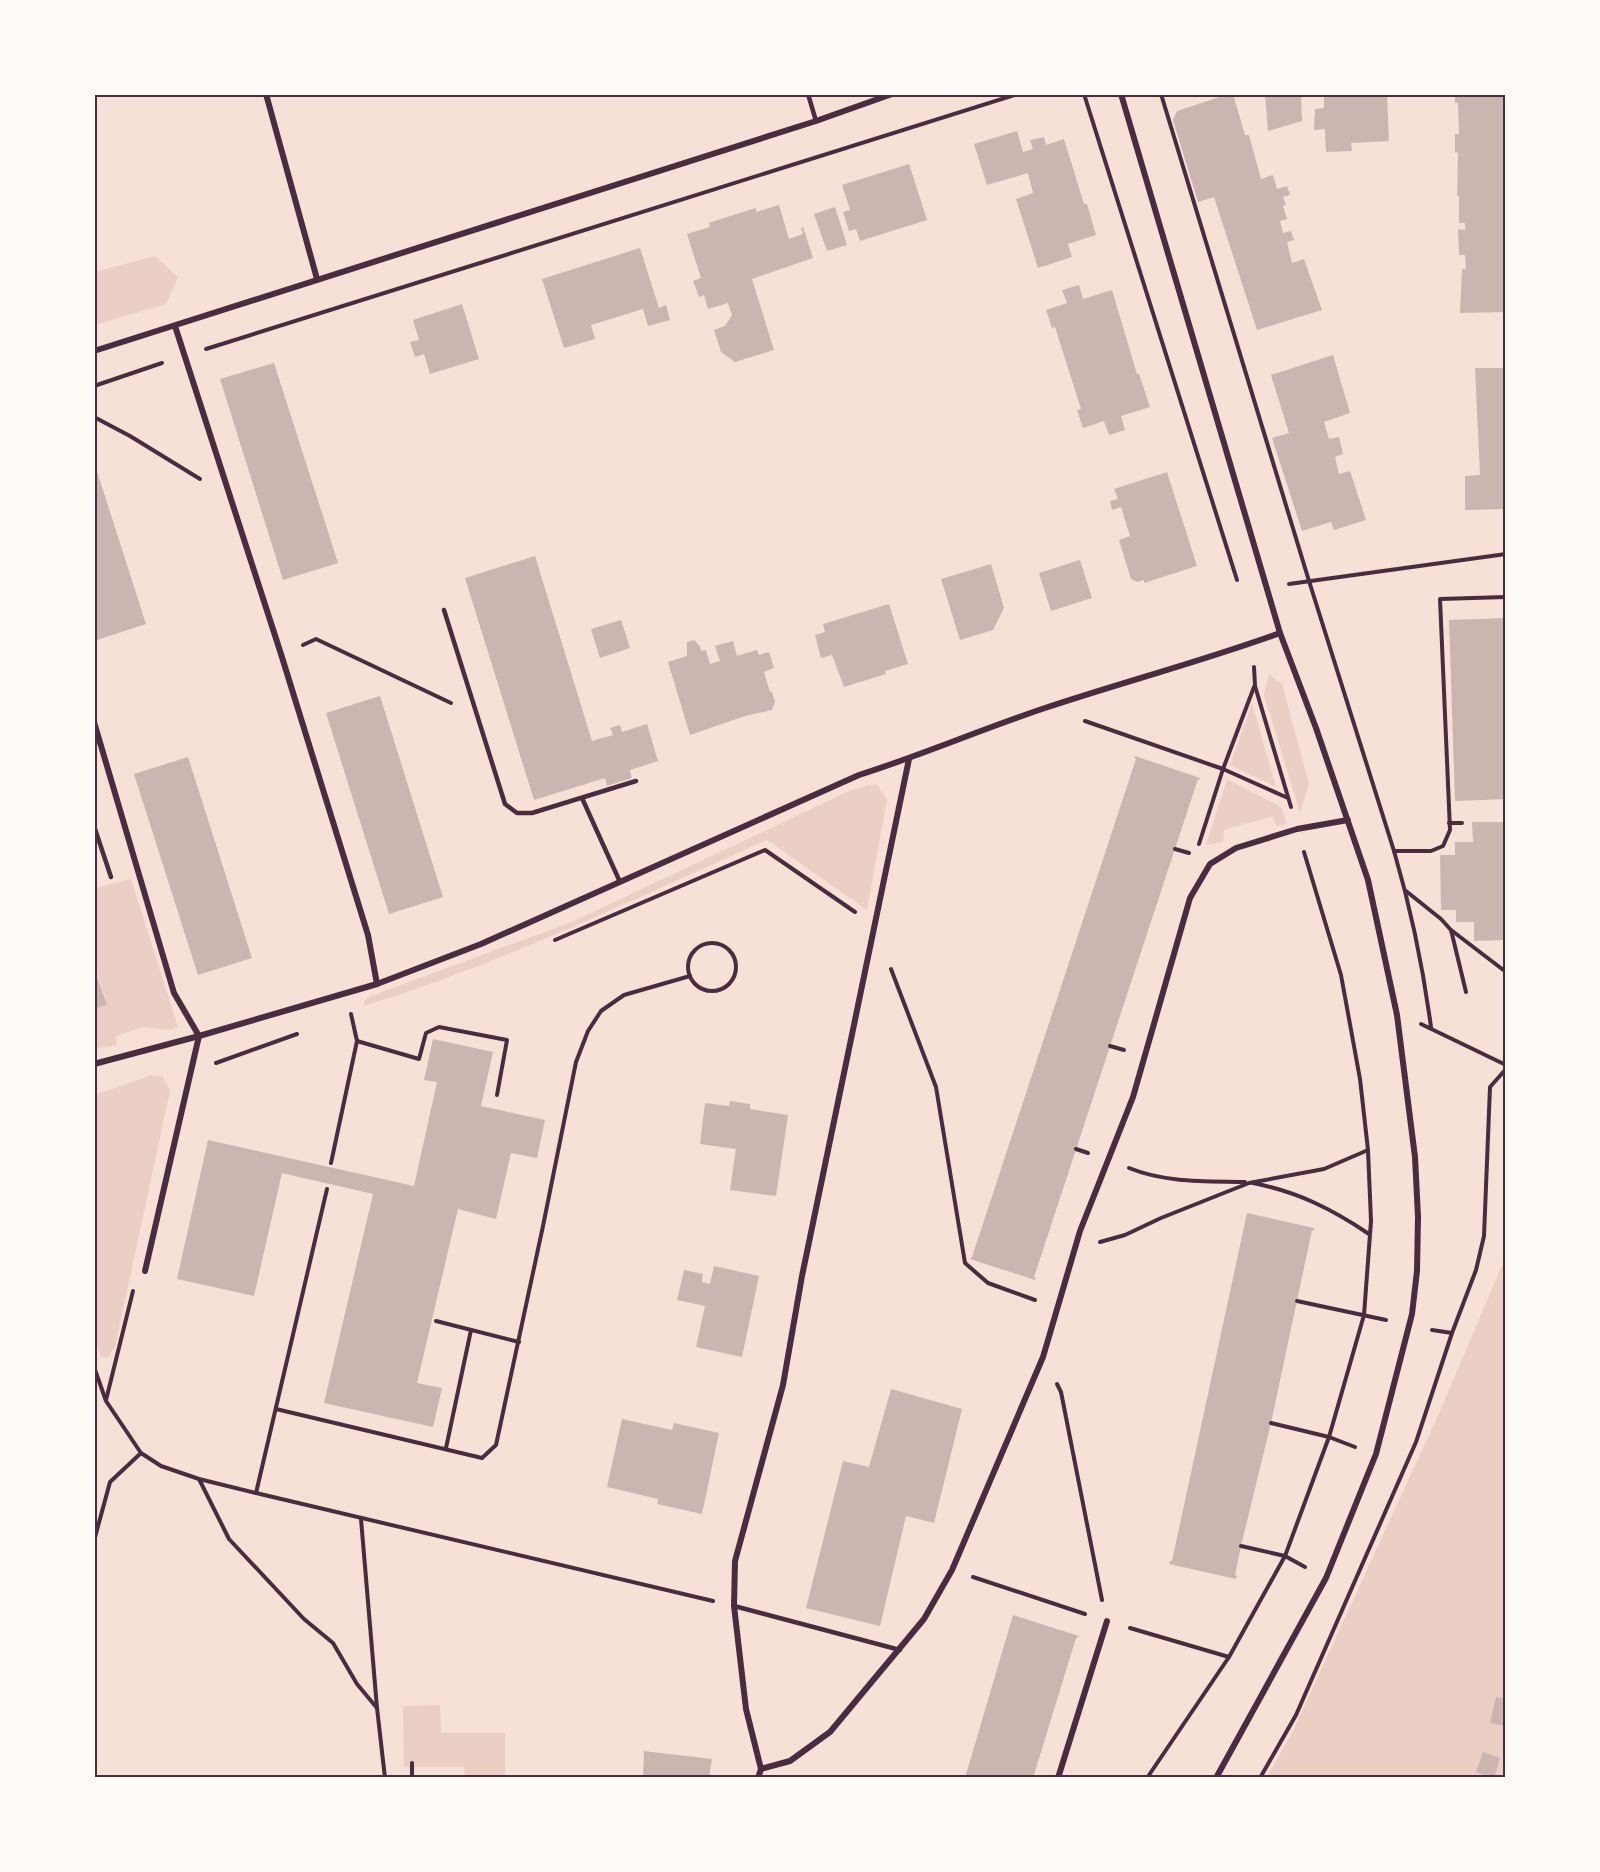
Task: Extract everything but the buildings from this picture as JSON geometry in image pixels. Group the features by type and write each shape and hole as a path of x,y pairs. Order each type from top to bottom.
{"street":[{"path":"266,94 317,279"},
{"path":"94,351 816,121 892,94"},
{"path":"1121,94 1280,633 1368,880 1397,1015 1414,1157 1418,1217 1417,1270 1412,1314 1376,1454 1326,1578 1216,1778"},
{"path":"176,326 368,935 377,984"},
{"path":"94,1064 377,984 481,944 859,775 909,759 967,735 1046,708 1280,633"},
{"path":"94,722 98,747 174,993 199,1036 145,1271"},
{"path":"758,1778 761,1769 746,1709 734,1606 735,1561 783,1385 802,1276 909,759"},
{"path":"761,1769 790,1761 830,1732 924,1619 952,1570 1043,1357 1080,1231 1133,1097 1190,898 1210,864 1236,848 1297,829 1348,820"},
{"path":"1058,1778 1107,1621"}],"lane":[{"path":"808,94 816,121"},
{"path":"444,610 505,804 517,813 532,813 636,781"},
{"path":"582,798 620,882"},
{"path":"94,826 111,877"},
{"path":"734,1606 900,1650"}],"path":[{"path":"315,315 1018,94"},
{"path":"1084,94 1238,582"},
{"path":"1161,94 1406,891 1425,978 1431,1027 1506,1067 1490,1087 1484,1236 1476,1270 1452,1333 1416,1442 1296,1715 1260,1778"},
{"path":"94,417 184,469 233,502"},
{"path":"1309,581 1506,554"},
{"path":"1394,851 1431,851 1443,846 1450,830 1440,599 1506,597"},
{"path":"281,654 316,639 476,715"},
{"path":"1147,1778 1229,1657 1285,1556 1329,1437 1364,1315 1370,1234 1368,1150 1360,1078 1341,975 1255,686 1223,769 1198,848 1210,864"},
{"path":"1046,708 1223,769 1288,798"},
{"path":"1449,823 1462,824"},
{"path":"546,943 765,850 857,914"},
{"path":"1406,891 1442,919 1451,930 1506,972"},
{"path":"1451,930 1466,992"},
{"path":"717,943 726,947 733,954 736,973 725,987 715,990 704,989 690,976 688,970 690,960 694,951 700,946 717,943"},
{"path":"891,968 936,1087 965,1263 988,1283 1058,1307"},
{"path":"276,1409 482,1458 495,1445 519,1342 576,1062 588,1031 601,1011 624,995 690,976"},
{"path":"340,1019 362,1011"},
{"path":"331,1163 357,1041 351,1015"},
{"path":"357,1041 419,1059 426,1033 439,1027 507,1040 497,1095"},
{"path":"190,1072 297,1034"},
{"path":"1075,1249 1125,1235 1249,1183 1324,1169 1368,1150"},
{"path":"1108,1159 1147,1176 1171,1180 1249,1183 1277,1188 1335,1211 1370,1234"},
{"path":"256,1493 327,1190"},
{"path":"106,1401 136,1280 145,1271"},
{"path":"1297,1301 1364,1315"},
{"path":"436,1321 519,1342"},
{"path":"446,1448 471,1330"},
{"path":"1043,1357 1061,1392 1107,1621"},
{"path":"94,1366 106,1401 141,1453 161,1467 199,1479 361,1519 734,1606"},
{"path":"1270,1423 1329,1437"},
{"path":"94,1541 110,1482 141,1453"},
{"path":"199,1479 229,1539 304,1619 333,1643 357,1684 376,1708"},
{"path":"361,1519 376,1708 385,1778"},
{"path":"1241,1546 1285,1556"},
{"path":"412,1763 412,1778"}],"shaded area":[{"path":"155,256 178,277 166,304 95,325 95,272"},
{"path":"1269,674 1282,684 1309,784 1300,813 1264,695"},
{"path":"1252,703 1276,787 1230,765"},
{"path":"1227,779 1281,807 1287,824 1276,826 1273,816 1224,830 1223,842 1206,845"},
{"path":"868,785 877,785 887,800 867,910 767,840 518,950 364,1006 364,1001 371,996 574,921 849,791"},
{"path":"131,879 178,1027 170,1030 143,1027 116,1036 117,1045 95,1049 95,1009 107,1005 95,967 95,888"},
{"path":"152,1075 163,1077 170,1091 115,1347 108,1357 101,1357 94,1336 95,1095"},
{"path":"1505,1258 1505,1777 1266,1778 1292,1733 1440,1411"},
{"path":"440,1705 441,1733 505,1733 505,1777 465,1777 464,1767 404,1767 403,1706"}]}
